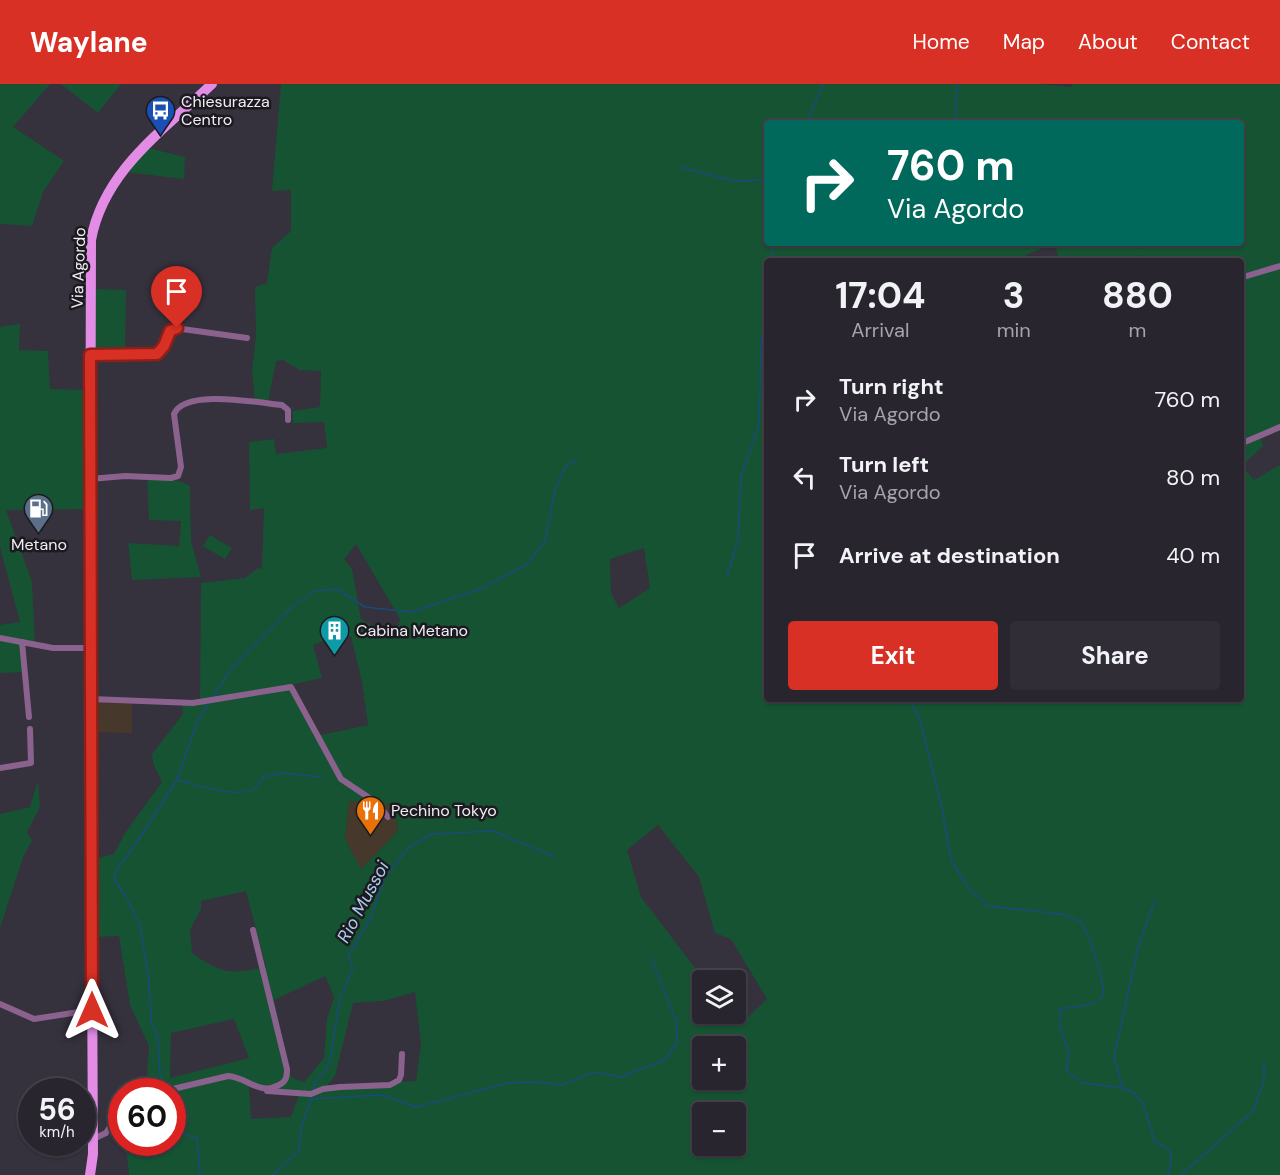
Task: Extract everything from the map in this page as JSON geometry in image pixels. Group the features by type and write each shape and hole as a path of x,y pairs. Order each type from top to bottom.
{"main road":[{"name":"Via Agordo","path":"93,1078 91,240 99,208 130,162 212,84"},
{"name":"Via Agordo","path":"90,1175 93,1156"}],"street":[{"path":"1244,277 1280,266"},
{"path":"90,355 157,354 164,346 170,331 177,328 248,338"},
{"path":"90,478 125,476 171,478 178,476 181,467 174,414 177,408 187,404 224,398 282,405 288,410 288,420"},
{"path":"1244,442 1280,427"},
{"path":"0,638 53,648 90,648"},
{"path":"22,642 29,717"},
{"path":"91,699 193,703 291,687 341,779 377,803 388,817"},
{"path":"0,768 32,763 30,729"},
{"path":"253,930 288,1073 280,1085 270,1089 261,1089"},
{"path":"0,1004 34,1019 92,1010"},
{"path":"186,1086 228,1076 237,1077 271,1092 313,1094 323,1089 394,1083 399,1080 402,1072 402,1054"}],"shaded area":[{"path":"92,698 132,700 132,733 92,732"},
{"path":"349,801 394,805 398,831 361,869 345,839"}],"green space":[{"path":"0,84 50,84 13,127 64,161 43,192 32,226 0,224"},
{"path":"61,84 121,84 98,113"},
{"path":"281,84 1039,84 1071,87 1072,84 1280,84 1280,430 1261,439 1263,446 1244,464 1244,258 1141,258 1137,255 1136,258 1058,258 1056,246 1244,246 1244,120 764,120 764,246 1048,246 1023,258 764,258 764,702 1244,702 1244,468 1254,480 1280,465 1280,1175 129,1175 127,1156 186,1156 186,1078 170,1078 147,1078 149,1046 130,1005 119,936 94,937 93,859 114,854 125,833 162,782 153,763 152,754 183,714 182,701 200,699 201,583 245,578 258,568 262,569 264,508 250,510 249,442 274,439 276,454 327,448 324,422 293,423 292,411 320,407 321,371 300,370 283,360 276,361 268,402 255,401 252,371 256,337 255,287 267,283 272,248 291,231 291,190 272,191","holes":["356,544 400,619 396,633 386,634 361,619 352,569 344,559","644,548 650,588 619,608 611,593 610,559","351,636 362,682 368,725 321,735 290,685 322,678 313,645 335,637","349,801 394,805 398,831 361,869 345,839","658,825 699,877 715,933 731,939 767,999 746,1019 746,1024 739,1026 738,1024 692,1024 692,970 697,970 641,897 627,850","246,891 266,967 228,971 192,953 190,930 201,909 201,901","325,976 334,997 327,1019 324,1058 304,1082 291,1077 274,1000","415,992 421,1044 416,1081 327,1086 335,1076 353,1003 383,1001","234,1019 249,1058 170,1078 171,1033","249,1086 268,1093 299,1095 291,1117 251,1119"]},
{"path":"148,148 185,157 184,179 125,172"},
{"path":"93,289 126,290 125,353 93,353"},
{"path":"20,324 19,350 48,351 50,389 93,390 90,509 6,510 32,582 35,643 24,640 25,672 0,673 0,625 20,622 0,547 0,327"},
{"path":"147,478 180,481 190,486 191,541 201,577 132,580 128,543 179,546 181,521 149,520"},
{"path":"210,535 232,548 225,559 203,546"},
{"path":"38,780 40,807 27,832 32,841 23,857 0,928 0,814 30,807"}],"waterway":[{"path":"808,120 823,84"},
{"path":"955,120 957,84"},
{"path":"680,167 734,181 764,180"},
{"path":"772,258 774,246"},
{"path":"727,576 738,540 741,476 759,425 764,316"},
{"path":"212,698 231,669 293,606 315,591 337,589 365,607 411,612 483,588 527,564 545,541 556,487 565,467 577,460"},
{"path":"160,1078 158,1038 151,1021 149,981 140,925 125,895 114,880 117,869 177,780 197,722 210,702"},
{"path":"910,702 919,716 942,808 951,860 967,886 988,906 1061,914 1082,922 1096,959 1104,997 1088,1005 1060,1009 1060,1027 1069,1051 1066,1070 1082,1083 1123,1088 1134,1093 1143,1104 1155,1142 1170,1150 1168,1175"},
{"path":"177,780 217,790 239,792 255,788 263,777 282,773 322,777"},
{"name":"Rio Mussoi","path":"313,1091 316,1080 325,1072 330,1061 340,998 353,969 348,956 371,917 385,877 410,846 432,834 493,831 555,857"},
{"path":"1123,1088 1114,1057 1138,948 1155,900"},
{"path":"310,1099 382,1095 416,1107 508,1083 536,1082 561,1085 595,1072 621,1077 666,1059 677,1042 676,1021 651,958"},
{"path":"1181,1175 1253,1111 1264,1081 1264,1061"},
{"name":"Rio Mussoi","path":"273,1175 299,1151 301,1128 312,1095"},
{"path":"186,1135 197,1137 200,1175"}],"place":[{"name":"Chiesurazza Centro","path":"160,136"},
{"name":"Metano","path":"39,534"},
{"name":"Cabina Metano","path":"335,656"},
{"name":"Pechino Tokyo","path":"370,836"}],"route":[{"path":"92,1010 90,355 154,355 164,346 170,331 177,328"}]}
